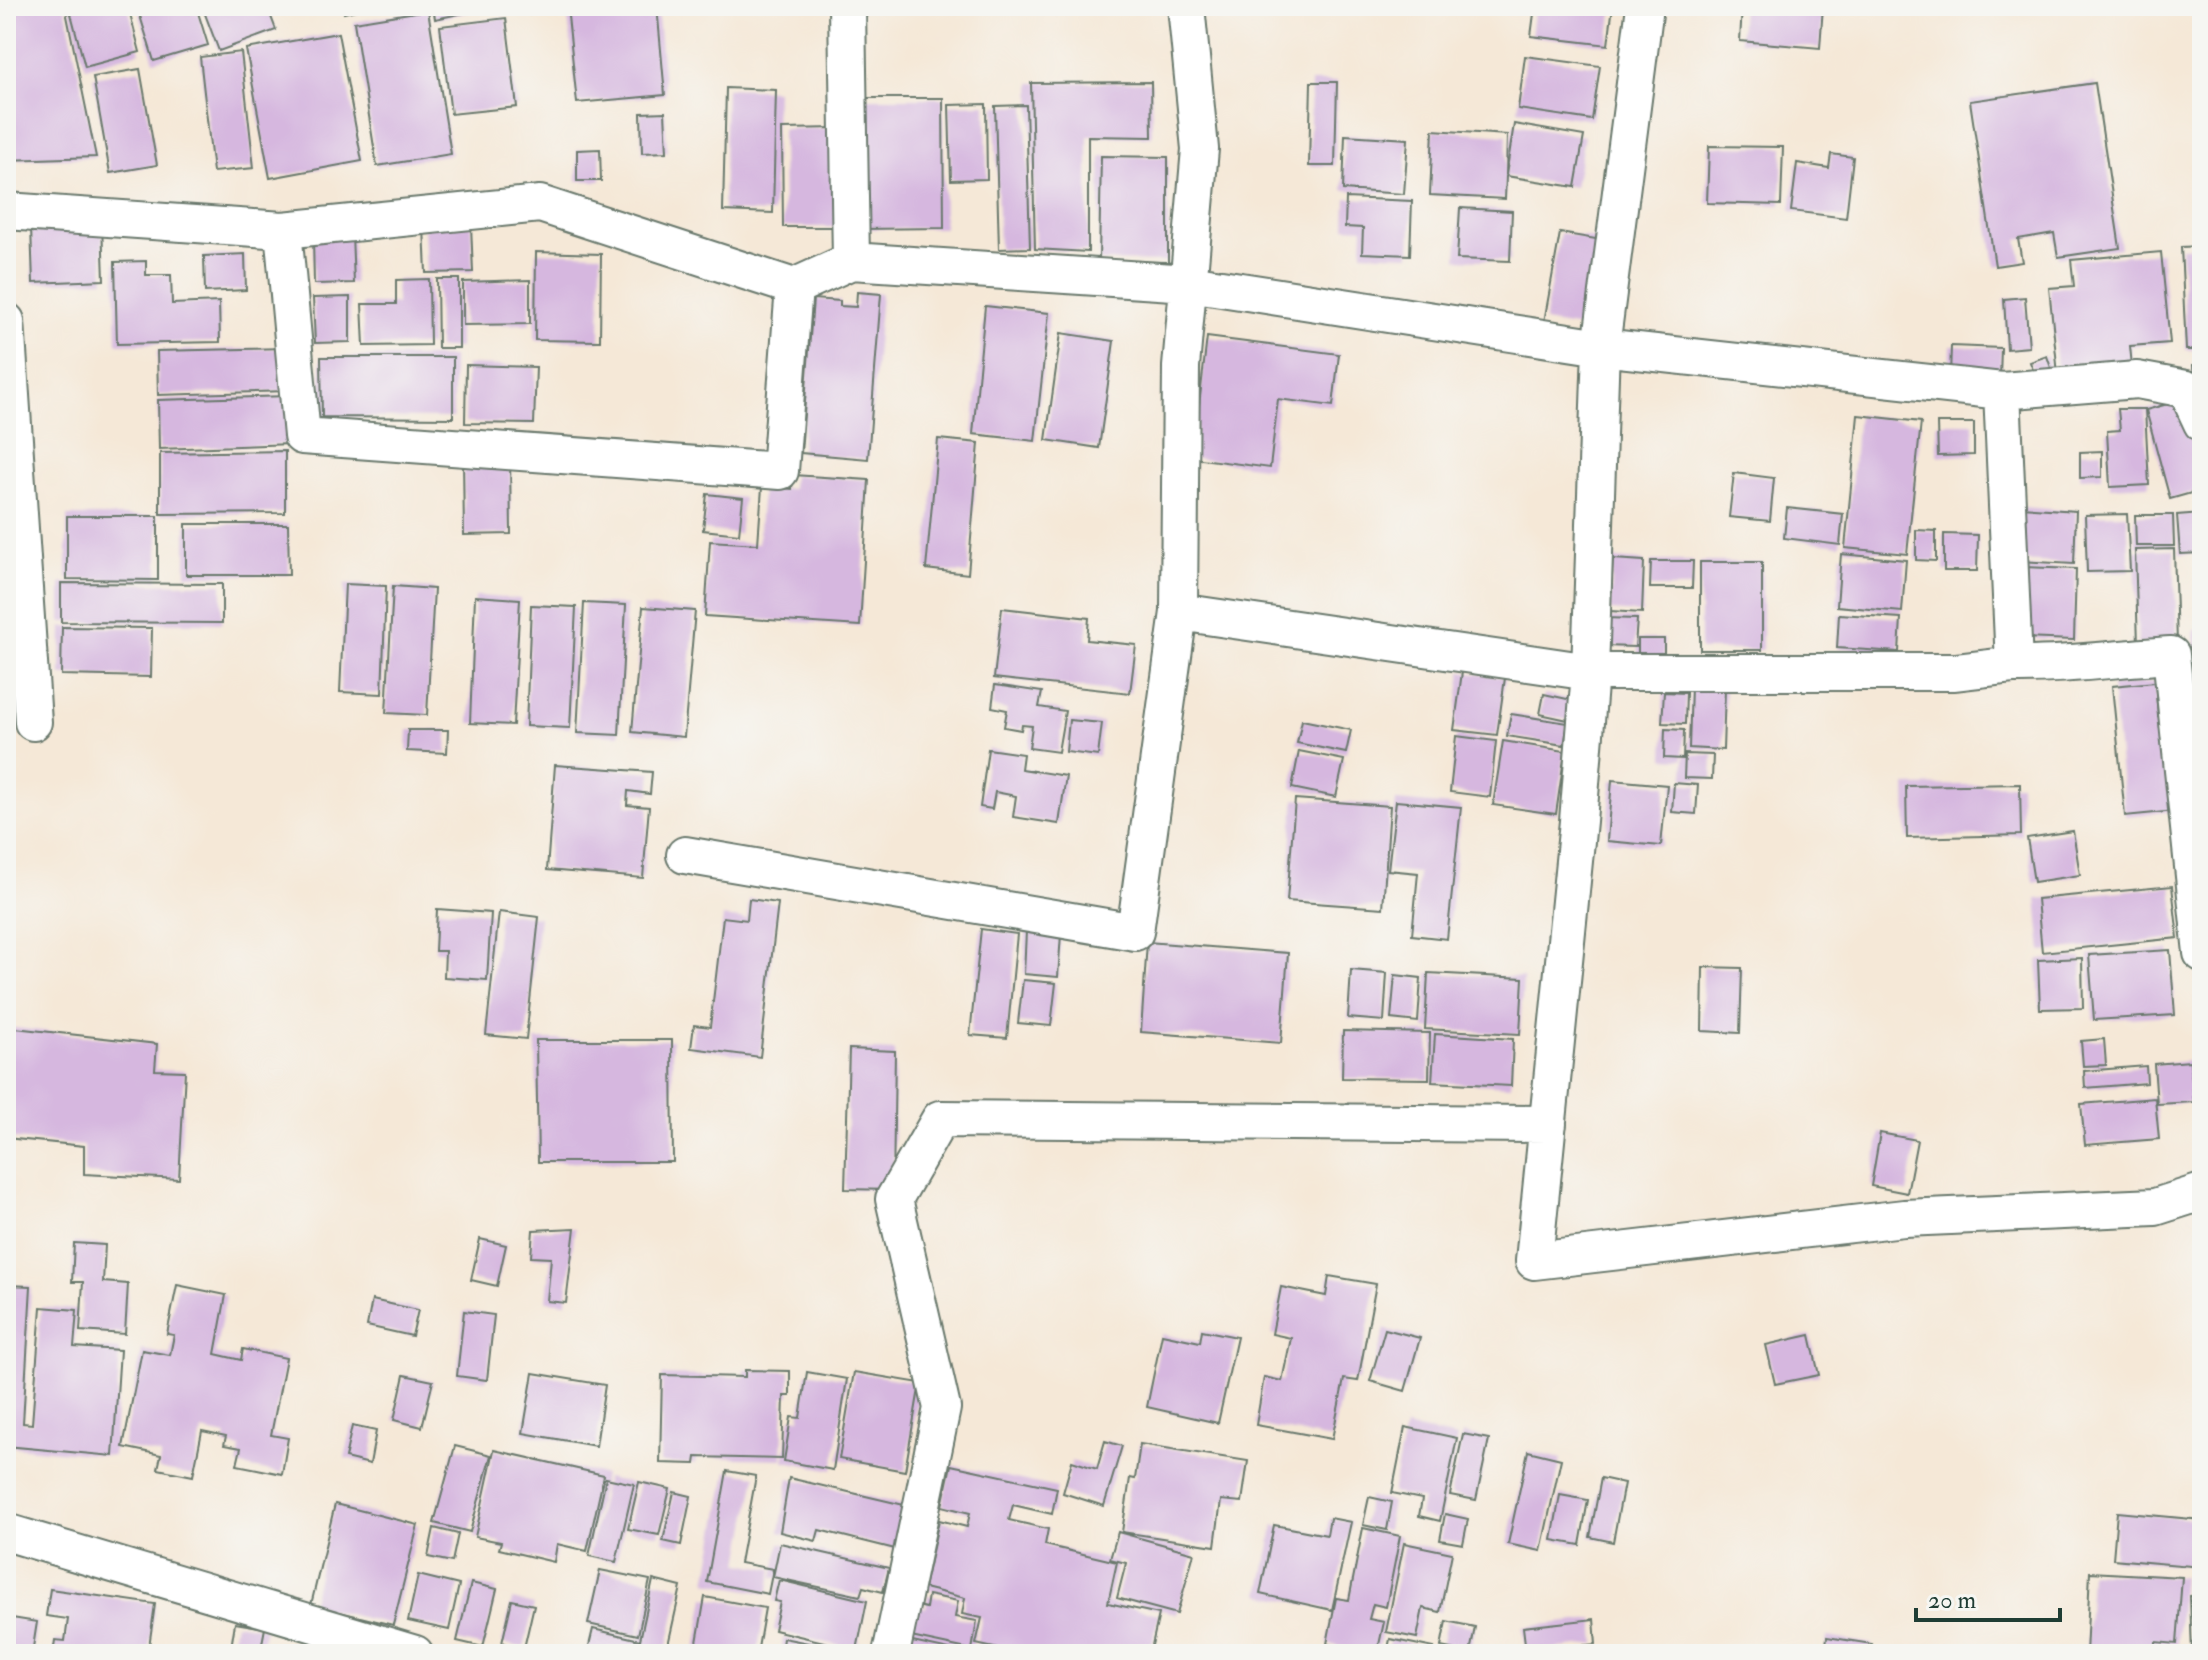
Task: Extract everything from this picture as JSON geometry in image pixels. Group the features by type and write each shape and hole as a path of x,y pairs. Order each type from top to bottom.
{"street":[{"path":"847,6 851,261"},
{"path":"685,855 1135,932 1179,612 1181,367 1200,149 1186,6"},
{"path":"1645,6 1601,347 1590,672 1577,836 1534,1261 1904,1218 2155,1207 2202,1192"},
{"path":"6,211 283,230 540,204 794,287 851,261 1189,283 1601,347 2002,391 2137,380 2186,389 2202,423"},
{"path":"283,230 302,436 780,471 794,287"},
{"path":"6,321 33,722"},
{"path":"2002,391 2014,665"},
{"path":"1179,612 1590,672 1955,672 2171,655 2202,953"},
{"path":"891,1654 942,1408 894,1199 940,1119 1548,1124"},
{"path":"6,1532 415,1654"}],"building":[{"path":"6,6 65,6 96,157 6,160"},
{"path":"69,6 128,6 140,52 85,67"},
{"path":"137,6 196,6 208,45 154,61"},
{"path":"202,6 267,6 276,30 219,51"},
{"path":"342,6 367,6 367,7 344,13"},
{"path":"433,6 493,6 493,7 435,19"},
{"path":"528,6 552,6 552,10 530,15"},
{"path":"567,6 601,6 601,9 657,6 665,95 577,103"},
{"path":"1535,6 1613,6 1608,45 1531,36"},
{"path":"1742,6 1823,6 1820,48 1740,41"},
{"path":"428,10 451,154 377,166 354,22"},
{"path":"506,18 517,107 451,114 440,26"},
{"path":"338,33 362,161 270,178 246,49"},
{"path":"241,52 254,168 213,172 200,57"},
{"path":"1525,56 1600,66 1592,120 1518,109"},
{"path":"140,69 157,165 110,173 93,77"},
{"path":"1151,82 1152,137 1088,136 1088,252 1035,249 1031,83"},
{"path":"1311,82 1337,82 1335,166 1309,166"},
{"path":"2095,83 2120,248 2058,257 2054,233 2018,239 2022,262 1995,266 1970,101"},
{"path":"726,88 776,90 773,213 723,211"},
{"path":"858,98 943,98 944,228 859,229"},
{"path":"986,104 987,179 951,180 949,105"},
{"path":"1026,105 1030,248 999,249 995,106"},
{"path":"665,112 667,152 642,153 641,113"},
{"path":"1514,124 1584,136 1575,187 1506,176 1505,199 1430,195 1433,130 1507,135 1506,175"},
{"path":"838,128 839,227 783,227 782,129"},
{"path":"1345,135 1408,139 1404,194 1343,190"},
{"path":"1709,146 1783,147 1781,205 1707,203"},
{"path":"600,149 601,181 577,181 577,150"},
{"path":"1831,154 1853,157 1846,218 1791,211 1797,163 1829,168"},
{"path":"1101,156 1168,157 1168,262 1099,261"},
{"path":"1346,198 1412,201 1410,255 1362,253 1363,228 1345,227"},
{"path":"1460,208 1512,211 1510,261 1457,259"},
{"path":"102,223 104,280 33,283 31,226"},
{"path":"471,225 473,272 426,273 424,226"},
{"path":"1560,233 1602,240 1587,329 1544,322"},
{"path":"352,235 354,283 314,284 313,236"},
{"path":"2202,246 2202,350 2186,350 2181,247"},
{"path":"536,252 601,254 600,341 535,340"},
{"path":"2161,252 2170,343 2130,346 2132,366 2058,374 2049,288 2074,286 2071,260"},
{"path":"245,254 246,290 205,292 204,256"},
{"path":"146,261 146,275 171,275 172,304 219,302 220,342 117,344 115,262"},
{"path":"429,279 430,345 364,346 362,304 396,304 396,280"},
{"path":"437,279 459,279 459,348 438,348"},
{"path":"530,280 530,324 463,325 463,282"},
{"path":"857,292 881,294 868,459 801,453 813,299 840,301 840,306 856,307"},
{"path":"350,297 350,342 315,343 313,298"},
{"path":"2025,297 2029,347 2007,349 2004,299"},
{"path":"985,306 1049,313 1035,441 973,434"},
{"path":"1061,333 1114,341 1099,448 1046,440"},
{"path":"1207,337 1339,354 1333,406 1278,399 1270,468 1193,458"},
{"path":"1951,346 2001,348 2000,379 1950,377"},
{"path":"286,348 288,391 158,395 157,351"},
{"path":"2047,356 2053,374 2037,380 2030,362"},
{"path":"321,357 453,357 453,418 322,417"},
{"path":"466,365 536,367 534,424 465,423"},
{"path":"2193,365 2202,365 2202,396 2195,396"},
{"path":"290,396 291,444 159,449 158,400"},
{"path":"2186,399 2202,460 2202,490 2170,499 2146,410"},
{"path":"2118,409 2145,409 2149,485 2110,487 2107,431 2120,430"},
{"path":"1858,415 1921,422 1907,554 1845,548"},
{"path":"1937,423 1974,423 1974,455 1938,456"},
{"path":"938,439 979,443 968,574 926,569"},
{"path":"285,451 285,513 160,514 160,453"},
{"path":"2102,451 2102,477 2080,478 2080,452"},
{"path":"510,457 511,534 464,535 463,458"},
{"path":"1734,473 1774,478 1770,521 1729,517"},
{"path":"793,475 869,480 860,626 705,616 710,541 758,544 762,487 792,489"},
{"path":"707,494 743,498 739,534 703,530"},
{"path":"2021,507 2076,511 2074,564 2018,561"},
{"path":"1787,508 1843,514 1840,545 1784,538"},
{"path":"2202,513 2202,553 2180,554 2177,515"},
{"path":"2127,514 2130,571 2087,572 2085,515"},
{"path":"2135,515 2173,515 2174,546 2136,546"},
{"path":"67,516 158,516 158,580 67,579"},
{"path":"186,524 288,524 289,575 186,575"},
{"path":"1916,530 1936,531 1936,561 1916,560"},
{"path":"1944,534 1978,535 1977,571 1944,571"},
{"path":"2174,549 2177,643 2138,644 2135,550"},
{"path":"1841,554 1906,560 1902,612 1837,606"},
{"path":"1613,559 1644,561 1642,613 1610,611"},
{"path":"1651,561 1693,561 1692,588 1650,588"},
{"path":"1700,562 1762,562 1762,650 1700,650"},
{"path":"2023,567 2076,569 2074,640 2020,638"},
{"path":"61,583 222,584 222,623 61,622"},
{"path":"345,584 386,586 382,694 340,692"},
{"path":"393,586 434,589 427,715 386,713"},
{"path":"475,596 520,599 513,725 470,723"},
{"path":"584,603 626,605 619,735 577,733"},
{"path":"531,605 576,607 570,728 526,726"},
{"path":"643,607 695,611 684,737 632,732"},
{"path":"1002,608 1089,618 1087,640 1136,645 1130,693 994,678"},
{"path":"1839,614 1901,618 1899,652 1837,648"},
{"path":"1605,618 1637,619 1635,647 1604,646"},
{"path":"62,627 152,628 151,677 61,675"},
{"path":"2194,630 2202,630 2202,691 2198,692"},
{"path":"1638,639 1664,639 1664,660 1638,660"},
{"path":"1462,672 1505,678 1497,735 1454,730"},
{"path":"2155,682 2158,716 2165,715 2175,811 2125,816 2112,686"},
{"path":"995,685 1042,692 1039,707 1065,711 1058,752 1029,748 1032,726 1022,725 1021,730 1004,727 1007,710 992,707"},
{"path":"1691,687 1725,689 1723,750 1689,748"},
{"path":"1664,692 1686,693 1685,724 1662,723"},
{"path":"1544,694 1572,700 1568,720 1540,714"},
{"path":"1511,714 1568,723 1564,745 1507,736"},
{"path":"1069,720 1102,723 1098,756 1066,752"},
{"path":"1302,720 1351,730 1346,753 1297,743"},
{"path":"1665,729 1684,730 1683,759 1664,758"},
{"path":"408,730 448,730 447,753 407,751"},
{"path":"1456,736 1496,741 1490,797 1450,792"},
{"path":"1503,741 1565,751 1556,814 1493,805"},
{"path":"988,749 1023,754 1021,769 1066,776 1059,824 1013,817 1016,796 995,792 992,809 980,807"},
{"path":"1299,751 1344,760 1336,797 1292,788"},
{"path":"1685,754 1713,755 1712,779 1684,778"},
{"path":"555,765 652,772 650,794 628,791 627,805 649,807 643,878 547,870"},
{"path":"1612,780 1667,785 1661,846 1607,841"},
{"path":"1674,783 1698,785 1696,814 1672,812"},
{"path":"2020,784 2021,835 1907,838 1906,786"},
{"path":"1295,799 1390,806 1383,908 1287,901"},
{"path":"1396,801 1461,807 1447,939 1412,935 1418,873 1388,870"},
{"path":"2073,831 2080,875 2034,882 2027,838"},
{"path":"2172,886 2178,938 2042,952 2037,899"},
{"path":"749,899 778,903 760,1057 691,1048 694,1025 710,1027 723,917 747,920"},
{"path":"437,909 491,913 487,980 444,977 445,951 435,951"},
{"path":"499,912 539,917 526,1039 486,1035"},
{"path":"981,929 1017,934 1007,1038 970,1035"},
{"path":"1026,931 1061,934 1058,977 1024,974"},
{"path":"1147,942 1288,953 1281,1043 1141,1032"},
{"path":"2170,950 2175,1015 2094,1020 2089,955"},
{"path":"2082,958 2083,1008 2040,1009 2038,960"},
{"path":"1703,967 1742,968 1740,1033 1702,1031"},
{"path":"1351,970 1387,973 1384,1021 1348,1018"},
{"path":"1428,973 1523,978 1520,1034 1425,1029"},
{"path":"1395,975 1421,978 1418,1022 1391,1019"},
{"path":"1023,980 1056,983 1051,1026 1018,1023"},
{"path":"6,1027 157,1044 155,1070 185,1071 179,1179 84,1174 84,1146 6,1138"},
{"path":"1343,1031 1430,1033 1429,1079 1342,1078"},
{"path":"1435,1034 1513,1039 1511,1086 1432,1082"},
{"path":"2104,1039 2106,1065 2083,1066 2081,1041"},
{"path":"536,1040 672,1040 673,1162 538,1162"},
{"path":"849,1049 895,1051 893,1190 845,1189"},
{"path":"2190,1061 2194,1102 2157,1104 2154,1064"},
{"path":"2146,1066 2147,1083 2085,1088 2084,1071"},
{"path":"2155,1098 2159,1139 2085,1145 2081,1104"},
{"path":"1880,1133 1917,1140 1907,1193 1871,1186"},
{"path":"575,1228 566,1303 547,1301 551,1258 531,1257 533,1230"},
{"path":"480,1239 506,1245 497,1286 471,1280"},
{"path":"74,1243 105,1245 103,1282 128,1284 125,1334 80,1331 83,1282 72,1282"},
{"path":"1329,1276 1376,1284 1358,1381 1344,1379 1332,1439 1256,1425 1264,1377 1282,1381 1291,1338 1272,1334 1281,1287 1326,1296"},
{"path":"6,1285 31,1286 23,1423 32,1424 41,1307 77,1310 74,1347 120,1350 113,1456 6,1446"},
{"path":"177,1285 226,1295 215,1354 241,1360 243,1349 286,1358 271,1435 288,1438 282,1474 237,1465 241,1448 224,1445 226,1436 202,1431 193,1476 158,1469 161,1455 123,1447 142,1350 170,1355 174,1335 167,1334"},
{"path":"372,1300 418,1310 412,1336 367,1326"},
{"path":"464,1311 494,1315 487,1380 457,1376"},
{"path":"1385,1329 1420,1338 1405,1391 1370,1381"},
{"path":"1202,1330 1237,1337 1218,1423 1147,1407 1162,1334 1200,1342"},
{"path":"1810,1335 1819,1375 1775,1384 1766,1345"},
{"path":"745,1370 790,1371 790,1396 784,1396 782,1459 696,1457 695,1464 660,1463 662,1375 745,1377"},
{"path":"807,1372 847,1379 833,1470 784,1461 791,1417 800,1418"},
{"path":"854,1372 920,1383 905,1471 839,1459"},
{"path":"533,1373 605,1385 596,1446 523,1433"},
{"path":"404,1375 433,1381 422,1427 394,1420"},
{"path":"352,1426 376,1431 370,1464 345,1458"},
{"path":"1405,1427 1457,1438 1440,1521 1419,1516 1422,1499 1392,1493"},
{"path":"1463,1434 1489,1439 1476,1500 1450,1495"},
{"path":"1105,1441 1122,1446 1104,1506 1063,1493 1072,1461 1097,1469"},
{"path":"1140,1444 1248,1461 1242,1502 1221,1500 1215,1546 1122,1532 1130,1478 1135,1479"},
{"path":"455,1446 491,1455 470,1532 434,1523"},
{"path":"494,1450 604,1475 587,1551 557,1544 554,1562 499,1549 501,1542 475,1537"},
{"path":"1528,1451 1561,1459 1541,1551 1508,1544"},
{"path":"951,1465 1057,1488 1052,1514 1013,1505 1009,1520 1048,1529 1045,1545 1117,1562 1108,1603 1159,1614 1150,1654 1021,1654 976,1644 982,1618 962,1614 965,1598 924,1588 939,1520 967,1527 970,1513 942,1506"},
{"path":"727,1471 756,1476 740,1563 773,1569 768,1594 707,1582"},
{"path":"606,1478 634,1484 616,1562 589,1556"},
{"path":"789,1478 904,1505 895,1549 819,1530 816,1541 780,1532"},
{"path":"1601,1478 1624,1483 1613,1542 1590,1537"},
{"path":"639,1482 670,1489 659,1535 628,1529"},
{"path":"674,1492 691,1496 681,1545 663,1541"},
{"path":"1560,1495 1588,1500 1580,1545 1552,1540"},
{"path":"1369,1497 1392,1502 1387,1530 1363,1525"},
{"path":"335,1504 418,1525 393,1625 311,1605"},
{"path":"2117,1512 2202,1520 2202,1567 2113,1559"},
{"path":"1445,1514 1468,1519 1463,1544 1440,1540"},
{"path":"1330,1518 1351,1522 1332,1610 1260,1594 1274,1525 1327,1535"},
{"path":"434,1528 458,1534 452,1562 428,1557"},
{"path":"1363,1528 1400,1536 1386,1607 1373,1604 1369,1619 1384,1622 1377,1654 1347,1654 1348,1648 1327,1644 1336,1598 1349,1600"},
{"path":"1118,1532 1194,1553 1177,1614 1117,1598 1126,1563 1110,1559"},
{"path":"780,1543 889,1568 883,1592 863,1587 860,1596 773,1577"},
{"path":"1404,1543 1452,1553 1440,1612 1423,1608 1417,1638 1386,1632"},
{"path":"600,1570 650,1580 638,1635 588,1624"},
{"path":"2090,1572 2182,1577 2177,1644 2156,1642 2155,1654 2086,1654"},
{"path":"418,1575 459,1585 449,1630 408,1621"},
{"path":"653,1580 681,1587 666,1654 587,1654 593,1629 640,1640"},
{"path":"779,1580 867,1601 857,1650 774,1630 780,1602 774,1601"},
{"path":"471,1583 497,1589 483,1647 457,1641"},
{"path":"50,1589 155,1604 148,1654 53,1654 55,1640 65,1641 68,1619 46,1616"},
{"path":"928,1595 958,1601 955,1617 977,1621 972,1650 911,1637 917,1606 926,1608"},
{"path":"2202,1595 2202,1654 2192,1654 2190,1596"},
{"path":"705,1597 765,1608 757,1654 695,1654"},
{"path":"512,1600 534,1605 524,1648 502,1643"},
{"path":"6,1617 37,1622 32,1654 6,1654"},
{"path":"1594,1619 1596,1644 1526,1652 1523,1627"},
{"path":"1446,1621 1475,1627 1470,1653 1441,1647"},
{"path":"235,1623 265,1628 260,1654 230,1654"},
{"path":"1827,1637 1872,1644 1870,1654 1825,1654"},
{"path":"783,1638 859,1653 859,1654 781,1654"},
{"path":"1390,1639 1434,1648 1432,1654 1387,1654"},
{"path":"908,1641 963,1653 963,1654 905,1654"}]}
